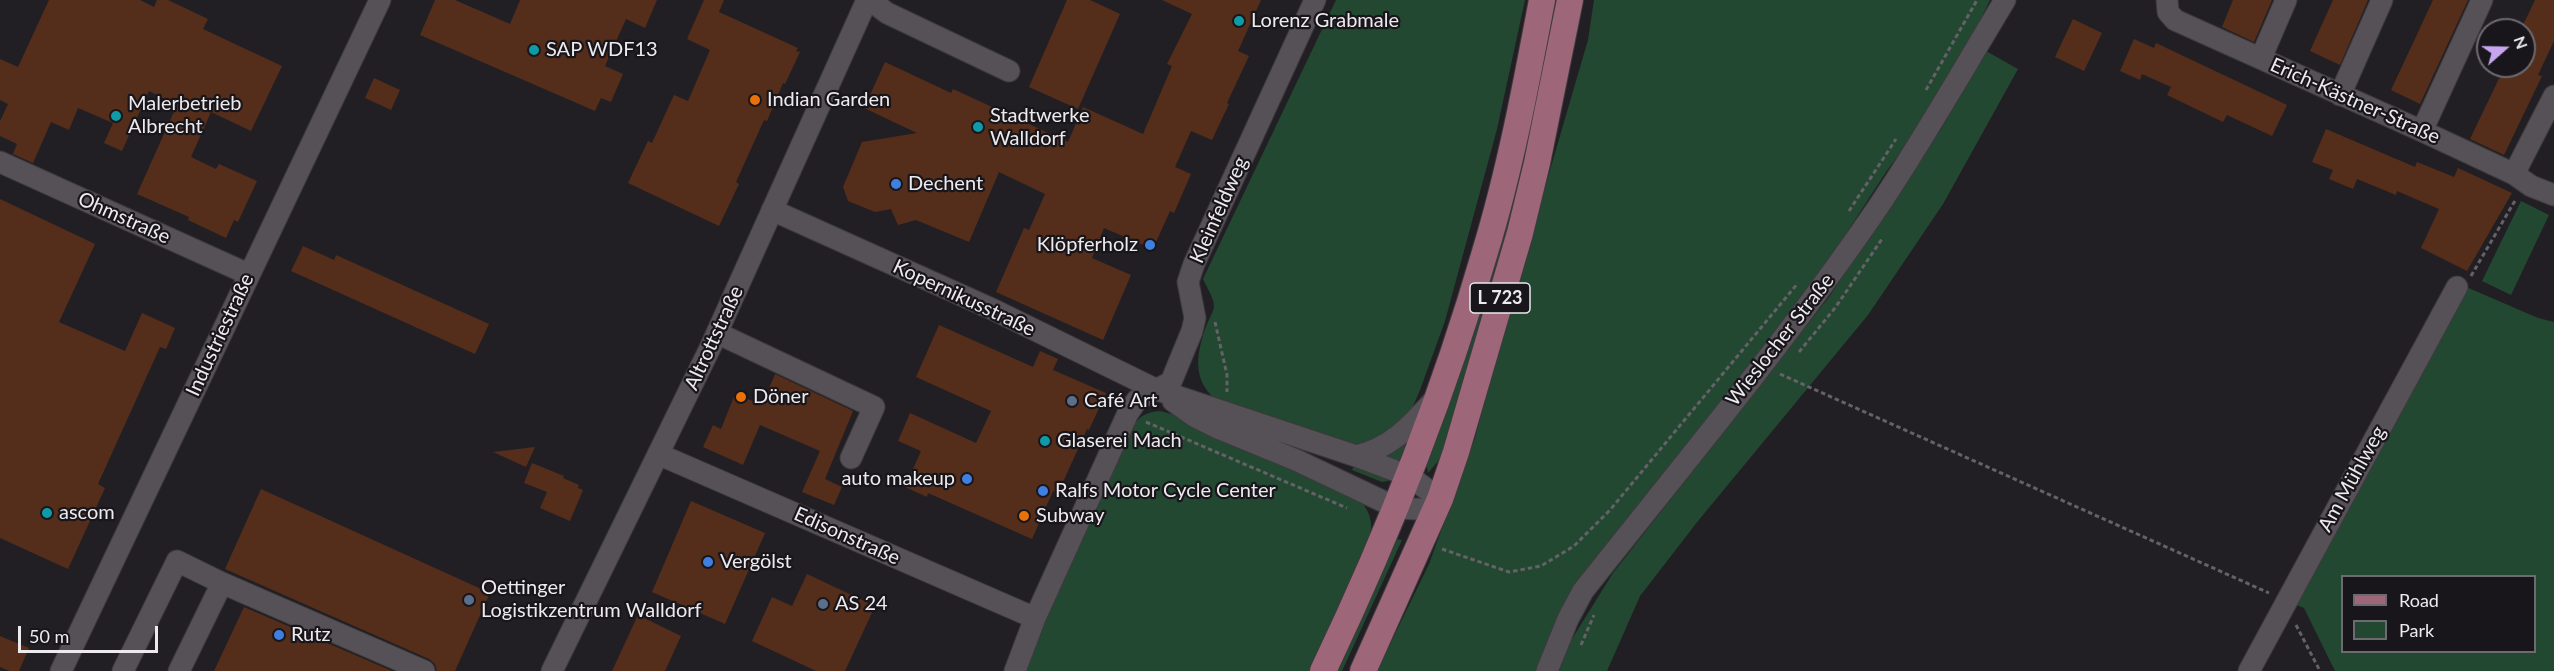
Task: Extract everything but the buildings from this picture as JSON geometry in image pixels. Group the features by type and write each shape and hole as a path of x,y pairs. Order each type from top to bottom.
{"main road":[{"name":"L 723","path":"1323,671 1397,508 1440,393 1486,252 1510,157 1542,0"},
{"name":"L 723","path":"1363,671 1437,504 1456,452 1538,163 1570,0"}],"street":[{"name":"Industriestraße","path":"61,671 380,0"},
{"path":"869,0 887,13 1009,71"},
{"name":"Altrottstraße","path":"552,671 717,333 869,0"},
{"name":"Kleinfeldweg","path":"1015,671 1035,618 1128,413 1137,400 1171,382 1195,318 1188,282 1194,264 1315,0"},
{"name":"Wieslocher Straße","path":"1547,671 1568,619 1583,591 1821,289 1876,211 2005,0"},
{"name":"Erich-Kästner-Straße","path":"2167,0 2168,12 2175,20 2422,131 2514,174 2531,186 2554,195"},
{"path":"2261,58 2286,0"},
{"path":"2340,96 2382,0"},
{"path":"2422,131 2481,0"},
{"path":"2514,174 2554,96"},
{"name":"Ohmstraße","path":"0,162 249,274"},
{"name":"Kopernikusstraße","path":"772,210 992,309 1220,419 1397,508 1437,504"},
{"name":"Am Mühlweg","path":"2249,671 2457,287"},
{"path":"717,333 874,407 851,458"},
{"path":"1356,456 1372,453 1392,442 1408,429 1440,393"},
{"name":"Kopernikusstraße","path":"1220,419 1356,456 1409,476 1437,504"},
{"name":"Edisonstraße","path":"658,454 1035,618"},
{"path":"123,671 177,561 423,671"},
{"path":"179,671 222,583"}],"path":[{"path":"1925,93 1977,0"},
{"path":"1844,218 1901,132"},
{"path":"2457,287 2473,274 2518,195 2514,174"},
{"path":"1437,547 1509,572 1541,566 1574,546 1610,510 1798,282"},
{"path":"1211,452 1227,396 1227,375 1214,314"},
{"path":"1781,375 2265,590 2284,603 2320,671"},
{"path":"1128,413 1211,452 1349,509"},
{"path":"1580,646 1598,607"}],"green space":[{"path":"1336,0 1525,0 1497,129 1445,321 1420,390 1410,413 1373,442 1352,447 1215,399 1202,382 1198,364 1201,344 1214,306 1203,279"},
{"path":"1554,0 1560,0 1524,181 1445,453 1428,473 1426,462 1444,417 1517,179 1538,89"},
{"path":"1594,0 1990,0 1961,60 1934,106 1886,172 1823,269 1538,671 1377,671 1429,564 1475,438 1507,317 1588,40"},
{"path":"1986,51 2018,69 1943,204 1868,315 1698,521 1640,596 1607,671 1559,671 1570,642 1613,573 1829,297 1940,131"},
{"path":"2521,201 2549,215 2511,295 2482,281"},
{"path":"2464,286 2538,318 2554,322 2554,671 2335,671 2304,608 2294,604"},
{"path":"1160,411 1183,417 1353,493 1367,510 1371,524 1370,537 1364,555 1347,597 1311,671 1027,671 1041,632 1124,440 1142,417"},
{"path":"1417,428 1403,464 1382,455"},
{"path":"1355,464 1387,478 1388,481 1382,482 1352,470"},
{"path":"1395,539 1402,540 1342,671 1334,671"}],"place":[{"name":"Lorenz Grabmale","path":"1239,21"},
{"name":"SAP WDF13","path":"534,50"},
{"name":"Indian Garden","path":"755,100"},
{"name":"Malerbetrieb Albrecht","path":"116,116"},
{"name":"Stadtwerke Walldorf","path":"978,127"},
{"name":"Dechent","path":"896,184"},
{"name":"Klöpferholz","path":"1150,245"},
{"name":"Döner","path":"741,397"},
{"name":"Café Art","path":"1072,401"},
{"name":"Glaserei Mach","path":"1045,441"},
{"name":"auto makeup","path":"967,479"},
{"name":"Ralfs Motor Cycle Center","path":"1043,491"},
{"name":"ascom","path":"47,513"},
{"name":"Subway","path":"1024,516"},
{"name":"Vergölst","path":"708,562"},
{"name":"Oettinger Logistikzentrum Walldorf","path":"469,600"},
{"name":"AS 24","path":"823,604"},
{"name":"Rutz","path":"279,635"}]}
